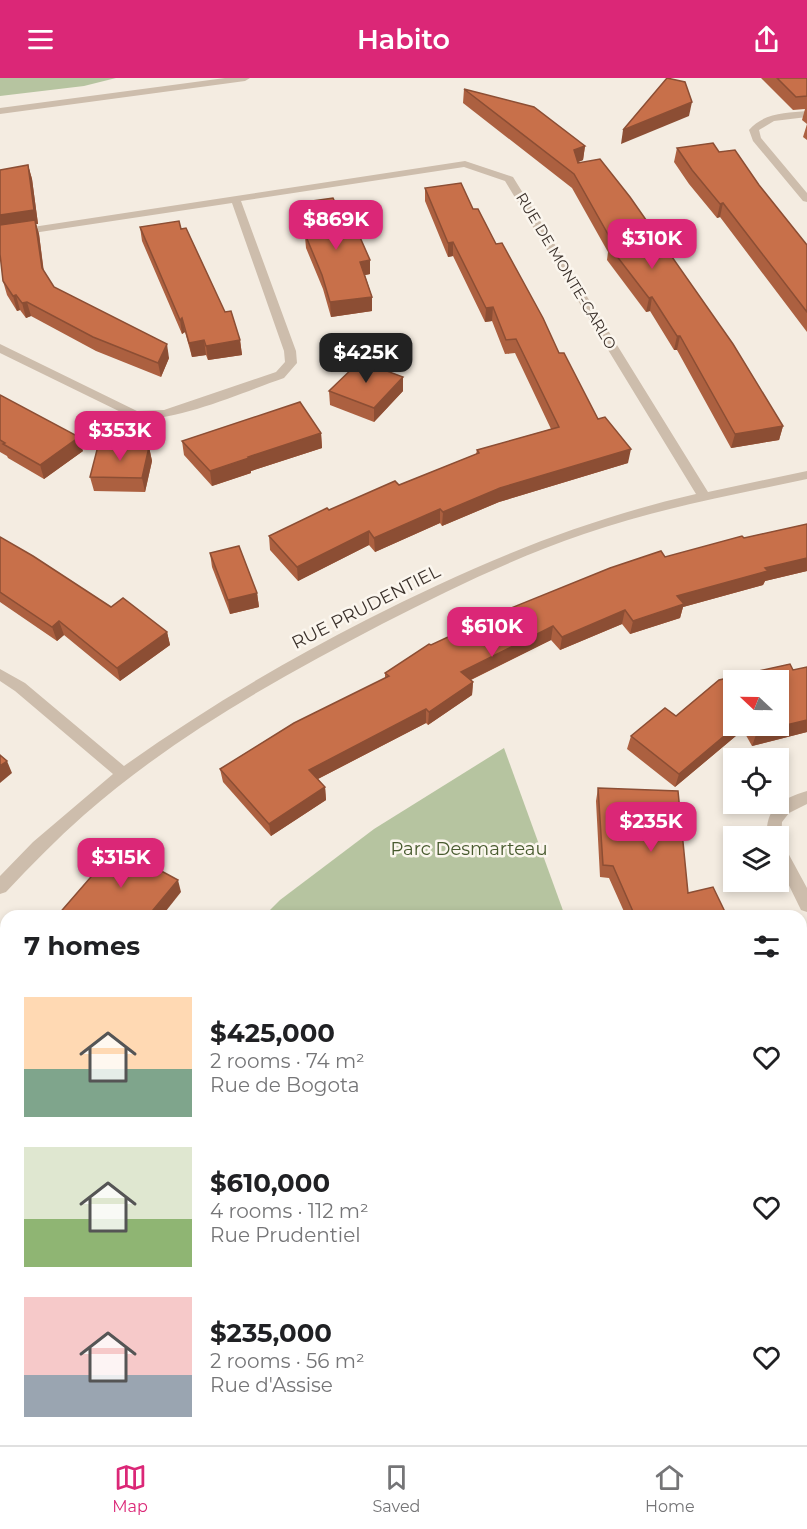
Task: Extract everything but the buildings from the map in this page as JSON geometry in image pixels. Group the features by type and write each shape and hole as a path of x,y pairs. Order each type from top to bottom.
{"street":[{"path":"0,111 245,78"},
{"path":"807,114 758,123 754,130 756,139 807,199"},
{"name":"RUE DE MONTE-CARLO","path":"0,235 465,164 509,179 704,496"},
{"path":"0,348 135,415 165,414 280,375 291,363 290,351 236,200"},
{"name":"RUE PRUDENTIEL","path":"0,887 77,812 124,774 210,714 280,671 442,587 548,542 662,506 807,475"},
{"path":"0,674 20,687 124,774"},
{"path":"774,826 774,821 784,808 807,796"},
{"path":"789,868 807,905"}],"green space":[{"path":"0,78 116,78 84,86 0,96"},
{"name":"Parc Desmarteau","path":"504,748 563,910 270,910 374,829"}]}
